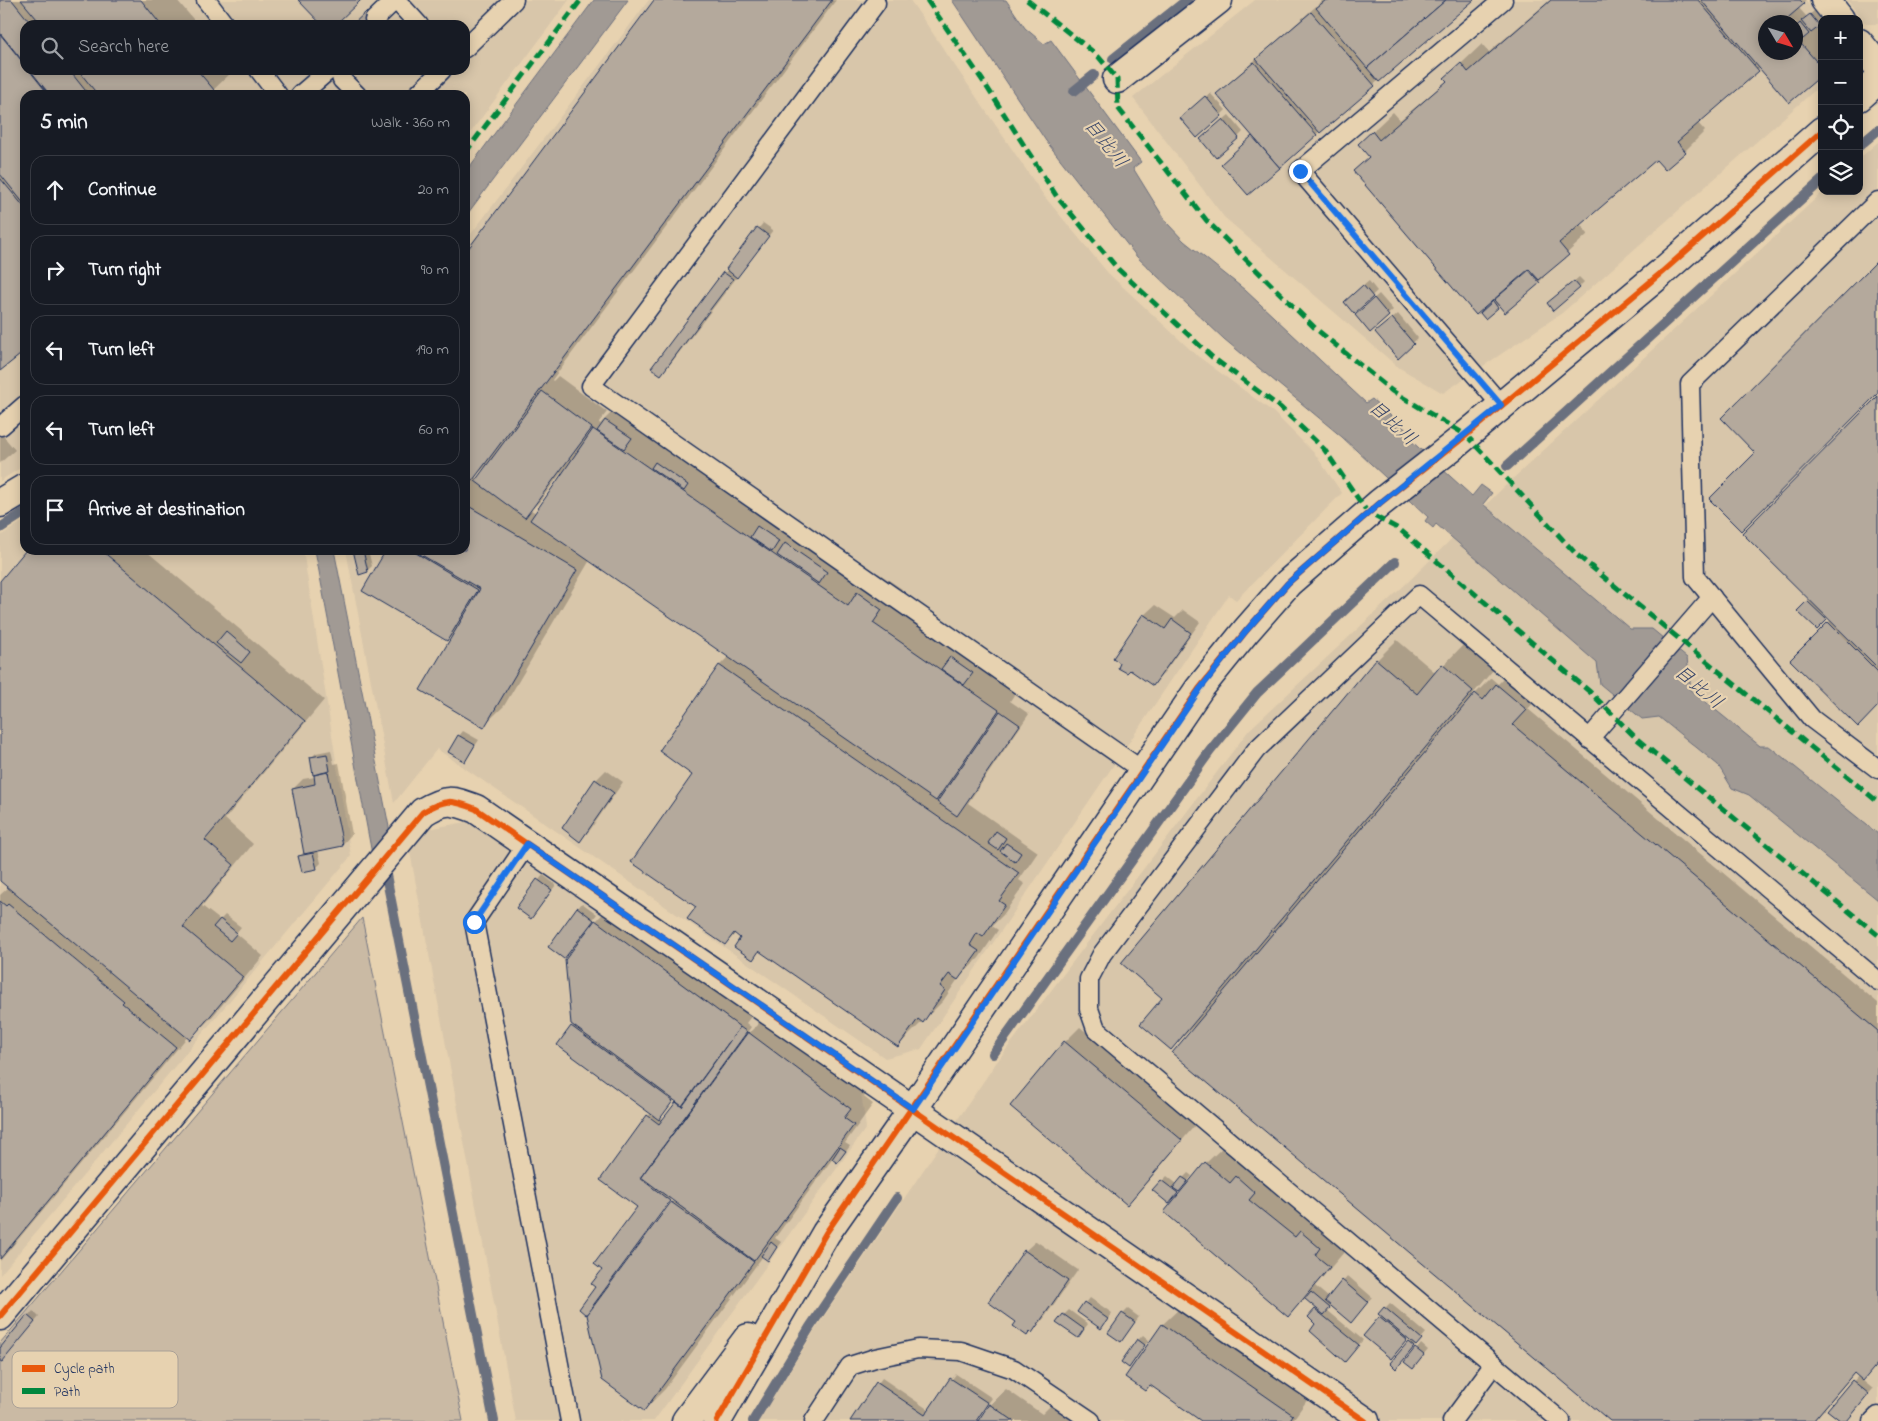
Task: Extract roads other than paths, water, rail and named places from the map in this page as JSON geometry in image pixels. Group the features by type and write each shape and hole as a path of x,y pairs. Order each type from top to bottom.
{"street":[{"path":"1116,79 1218,0"},
{"path":"1825,0 1837,15"},
{"path":"1863,48 1878,66"},
{"path":"1863,94 1878,80"},
{"path":"686,1421 826,1233 1200,689 1246,631 1288,583 1380,503 1458,442 1661,273 1818,135"},
{"path":"0,503 20,491"},
{"path":"0,1316 423,812 436,804 454,801 476,808 1365,1421"},
{"path":"717,1421 826,1233"}],"lane":[{"path":"206,0 221,20"},
{"path":"374,20 396,0 414,20"},
{"path":"470,43 514,0"},
{"path":"1501,405 1300,171 1503,0"},
{"path":"876,3 592,386 1143,772"},
{"path":"263,75 274,90"},
{"path":"306,90 323,75"},
{"path":"340,75 342,80 352,90"},
{"path":"422,90 437,75"},
{"path":"1878,201 1690,384 1695,577 1812,718 1878,769"},
{"path":"1,426 20,409"},
{"path":"1561,1421 1096,1029 1089,1009 1089,979 1102,954 1256,750 1419,596 1878,981"},
{"path":"1589,739 1712,596"},
{"path":"527,844 474,922 570,1421"},
{"path":"814,1421 850,1366 875,1358 918,1349 961,1350 1014,1369 1091,1421"},
{"path":"1452,1421 1494,1364"},
{"path":"1873,1421 1878,1416"}],"water":[{"path":"594,0 628,0 470,210 470,166"},
{"name":"目比川","path":"952,0 1006,0 1025,28 1044,44 1051,40 1141,162 1133,168 1167,223 1184,241 1245,290 1366,403 1372,399 1411,434 1408,438 1472,496 1481,485 1492,493 1483,504 1630,629 1652,629 1687,658 1691,690 1760,746 1769,746 1878,834 1878,900 1749,795 1732,788 1718,765 1659,717 1642,719 1600,684 1597,663 1436,524 1433,528 1425,521 1428,517 1342,437 1224,339 1137,257 1046,141"},
{"path":"316,555 335,555 390,832 372,854"}],"waterway":[{"path":"1113,59 1187,0"},
{"path":"1074,91 1094,75"},
{"path":"1863,143 1878,130"},
{"path":"1507,466 1818,184"},
{"path":"0,528 20,515"},
{"path":"993,1054 1210,751 1257,693 1395,562"},
{"path":"384,865 494,1421"},
{"path":"753,1421 810,1327 897,1198"}]}
